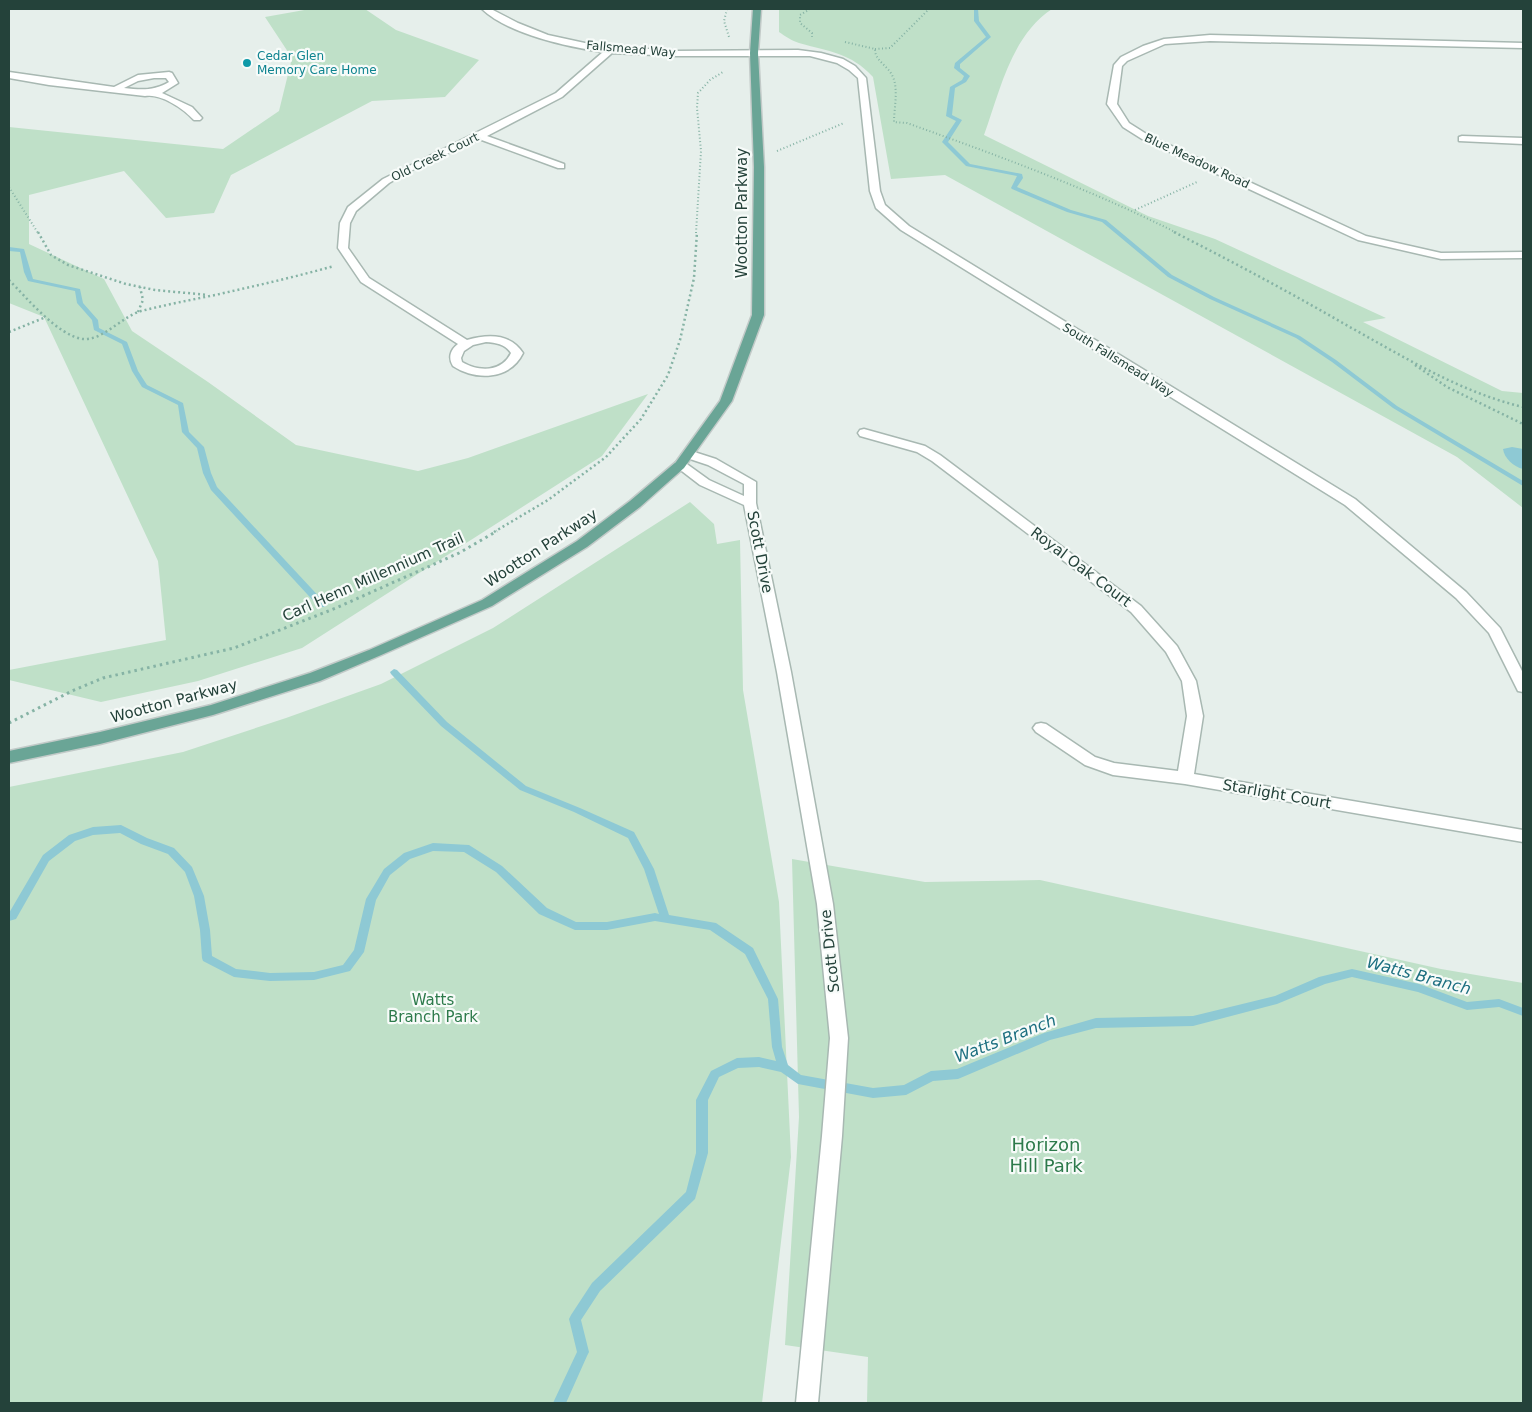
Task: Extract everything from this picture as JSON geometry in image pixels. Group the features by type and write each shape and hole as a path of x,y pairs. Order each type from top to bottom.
{"main road":[{"name":"Wootton Parkway","path":"9,756 100,738 213,710 315,677 374,653 487,603 582,544 635,504 684,460 726,401 758,314 759,167 754,53 757,9"}],"street":[{"name":"Fallsmead Way","path":"486,9 532,34 561,42 610,50 685,54 754,53"},
{"name":"Blue Meadow Road","path":"1523,45 1210,38 1183,40 1146,48 1124,59 1118,65 1112,104 1126,125 1145,137 1362,238 1441,256 1523,255"},
{"name":"Old Creek Court","path":"466,344 365,280 343,248 345,223 352,209 386,181 560,95 610,50"},
{"name":"South Fallsmead Way","path":"754,53 794,53 830,57 852,67 862,78 875,191 880,206 905,228 1350,502 1461,595 1475,609 1495,631 1523,688"},
{"path":"9,75 49,82 115,90 145,93 162,90 174,82 169,75 150,74 132,79 115,90"},
{"path":"154,92 189,109 197,118"},
{"path":"479,136 561,166"},
{"path":"1462,139 1523,141"},
{"path":"486,339 496,339 513,346 517,353 516,359 497,370 472,372 462,368 456,361 457,352 466,344 486,339"},
{"name":"Royal Oak Court","path":"864,433 920,449 936,458 1136,609 1172,649 1189,682 1195,716 1185,778"},
{"name":"Scott Drive","path":"684,460 694,477 711,487 750,503"},
{"name":"Scott Drive","path":"684,460 712,462 750,482 750,503 784,672 825,904 839,1038 832,1136 807,1403"},
{"name":"Starlight Court","path":"1041,728 1090,761 1113,769 1185,778 1523,836"}],"path":[{"path":"727,9 724,21 732,53"},
{"path":"810,9 800,15 800,23 812,33 811,41"},
{"path":"866,46 875,49 884,46 890,48 929,9"},
{"path":"899,38 905,39"},
{"path":"875,49 876,56 893,77 894,122"},
{"name":"Carl Henn Millennium Trail","path":"9,723 72,690 103,678 234,648 336,608 459,553 548,500 606,457 640,419 668,375 680,340 694,278 702,151 697,108 698,93 710,80 729,66 732,62 732,53"},
{"path":"777,151 844,123"},
{"path":"888,123 907,124 1013,161 1134,210 1242,266 1410,361 1462,387 1523,407"},
{"path":"1134,210 1203,179"},
{"path":"9,187 27,212 51,256 68,265 140,287 214,295"},
{"path":"9,280 55,325 73,336 83,339 91,338 114,327 138,312 274,282 352,260"},
{"path":"138,312 144,304 144,296 140,287"},
{"path":"9,332 46,317"},
{"path":"1410,361 1448,387 1523,424"}],"green space":[{"path":"310,9 365,9 396,30 479,60 445,97 372,101 231,175 214,213 166,218 124,171 29,195 29,244 104,279 132,331 208,382 296,445 418,471 468,458 648,394 602,456 302,648 198,681 101,702 9,680 9,670 166,640 158,561 44,317 9,303 9,127 223,149 279,111 292,58 265,17"},
{"path":"779,9 1052,9 1038,20 1026,34 1017,49 1002,83 984,135 1148,216 1215,239 1386,318 1363,322 1502,391 1523,393 1523,508 1457,457 945,175 891,179 873,77 856,62 830,51 796,42 779,32"},
{"name":"Watts Branch Park","path":"690,502 714,524 717,544 740,540 743,690 779,902 791,1157 762,1403 9,1403 9,787 183,752 381,684 493,628"},
{"name":"Horizon Hill Park","path":"792,859 925,882 1040,880 1441,969 1523,983 1523,1403 867,1403 868,1357 785,1345 799,1117"}],"water":[{"path":"1512,447 1523,449 1523,469 1513,464 1505,456 1503,449"}],"waterway":[{"path":"976,9 977,21 989,37 958,63 957,68 967,76 964,81 953,87 949,116 959,120 945,142 968,165 1020,175 1014,188 1069,211 1104,221 1170,276 1212,298 1298,337 1334,361 1395,407 1523,484"},
{"path":"9,249 22,250 30,280 78,290 80,303 95,320 96,329 125,343 135,371 144,386 181,404 186,432 200,447 207,473 214,488 322,605"},
{"path":"394,672 444,724 523,788 631,835 649,869 665,918"},
{"name":"Watts Branch","path":"9,917 12,916 46,858 72,838 93,831 121,829 144,841 171,851 189,870 199,896 205,930 207,958 234,973 270,977 314,976 346,968 359,952 371,899 387,872 407,856 433,847 466,848 499,869 543,911 575,926 607,926 655,917 712,926 749,951 773,999 777,1047 784,1068"},
{"name":"Watts Branch","path":"784,1068 798,1079 873,1093 906,1090 931,1076 958,1074 1048,1036 1096,1023 1193,1021 1277,1000 1323,980 1352,973 1419,988 1467,1006 1499,1003 1523,1012"},
{"path":"559,1403 583,1352 575,1319 596,1287 691,1195 702,1153 702,1100 715,1074 737,1063 759,1062 784,1068"}],"place":[{"name":"Cedar Glen Memory Care Home","path":"247,63"}]}
